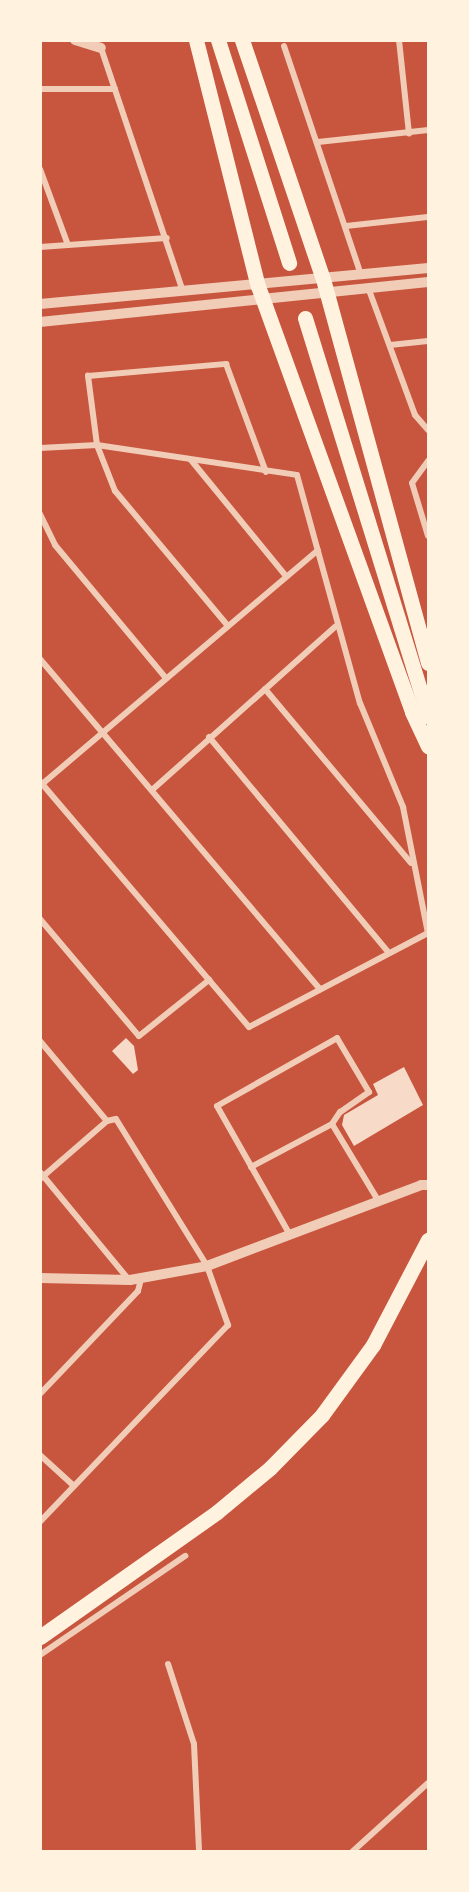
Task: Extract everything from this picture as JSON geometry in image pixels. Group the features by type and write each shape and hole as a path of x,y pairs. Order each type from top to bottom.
{"highway":[{"path":"196,40 258,286 412,712 429,747"},
{"path":"218,40 289,263"},
{"path":"242,40 324,286 429,663"},
{"path":"305,318 429,716"},
{"path":"40,1637 225,1506 322,1415 374,1344 429,1240"}],"street":[{"path":"75,40 101,48 167,238 183,292"},
{"path":"399,40 409,133"},
{"path":"284,46 361,275"},
{"path":"40,89 115,89"},
{"path":"318,142 429,130"},
{"path":"40,169 68,245"},
{"path":"346,226 429,217"},
{"path":"40,247 167,238"},
{"path":"40,322 263,301 361,275 429,268"},
{"path":"40,304 258,286 324,286 369,290 429,282"},
{"path":"369,290 415,415 429,430"},
{"path":"390,345 429,341"},
{"path":"228,626 115,491 97,445 88,376 226,364 266,472"},
{"path":"40,448 97,445 297,475 318,550 336,626 360,703 403,807 412,865 428,933 249,1027 41,783 318,550"},
{"path":"191,460 286,576"},
{"path":"429,461 411,483 429,536"},
{"path":"40,514 56,545 165,677"},
{"path":"152,790 336,626"},
{"path":"40,659 320,989"},
{"path":"265,689 412,865"},
{"path":"210,737 389,953"},
{"path":"40,919 139,1036 209,980"},
{"path":"251,1167 332,1124 340,1112 369,1092 337,1038 218,1106 251,1167 290,1234"},
{"path":"40,1041 107,1121"},
{"path":"40,1394 138,1291 135,1279 42,1176 107,1121 116,1119 207,1266 228,1325 40,1522"},
{"path":"332,1124 379,1202"},
{"path":"40,1278 135,1279 207,1266 421,1185 429,1185"},
{"path":"40,1455 74,1486"},
{"path":"40,1655 184,1556"},
{"path":"168,1664 194,1744 199,1851"},
{"path":"351,1851 429,1783"}],"building":[{"path":"126,1038 134,1046 138,1070 133,1074 112,1051"},
{"path":"404,1067 423,1105 354,1146 342,1125 344,1115 378,1095 373,1084"}]}
